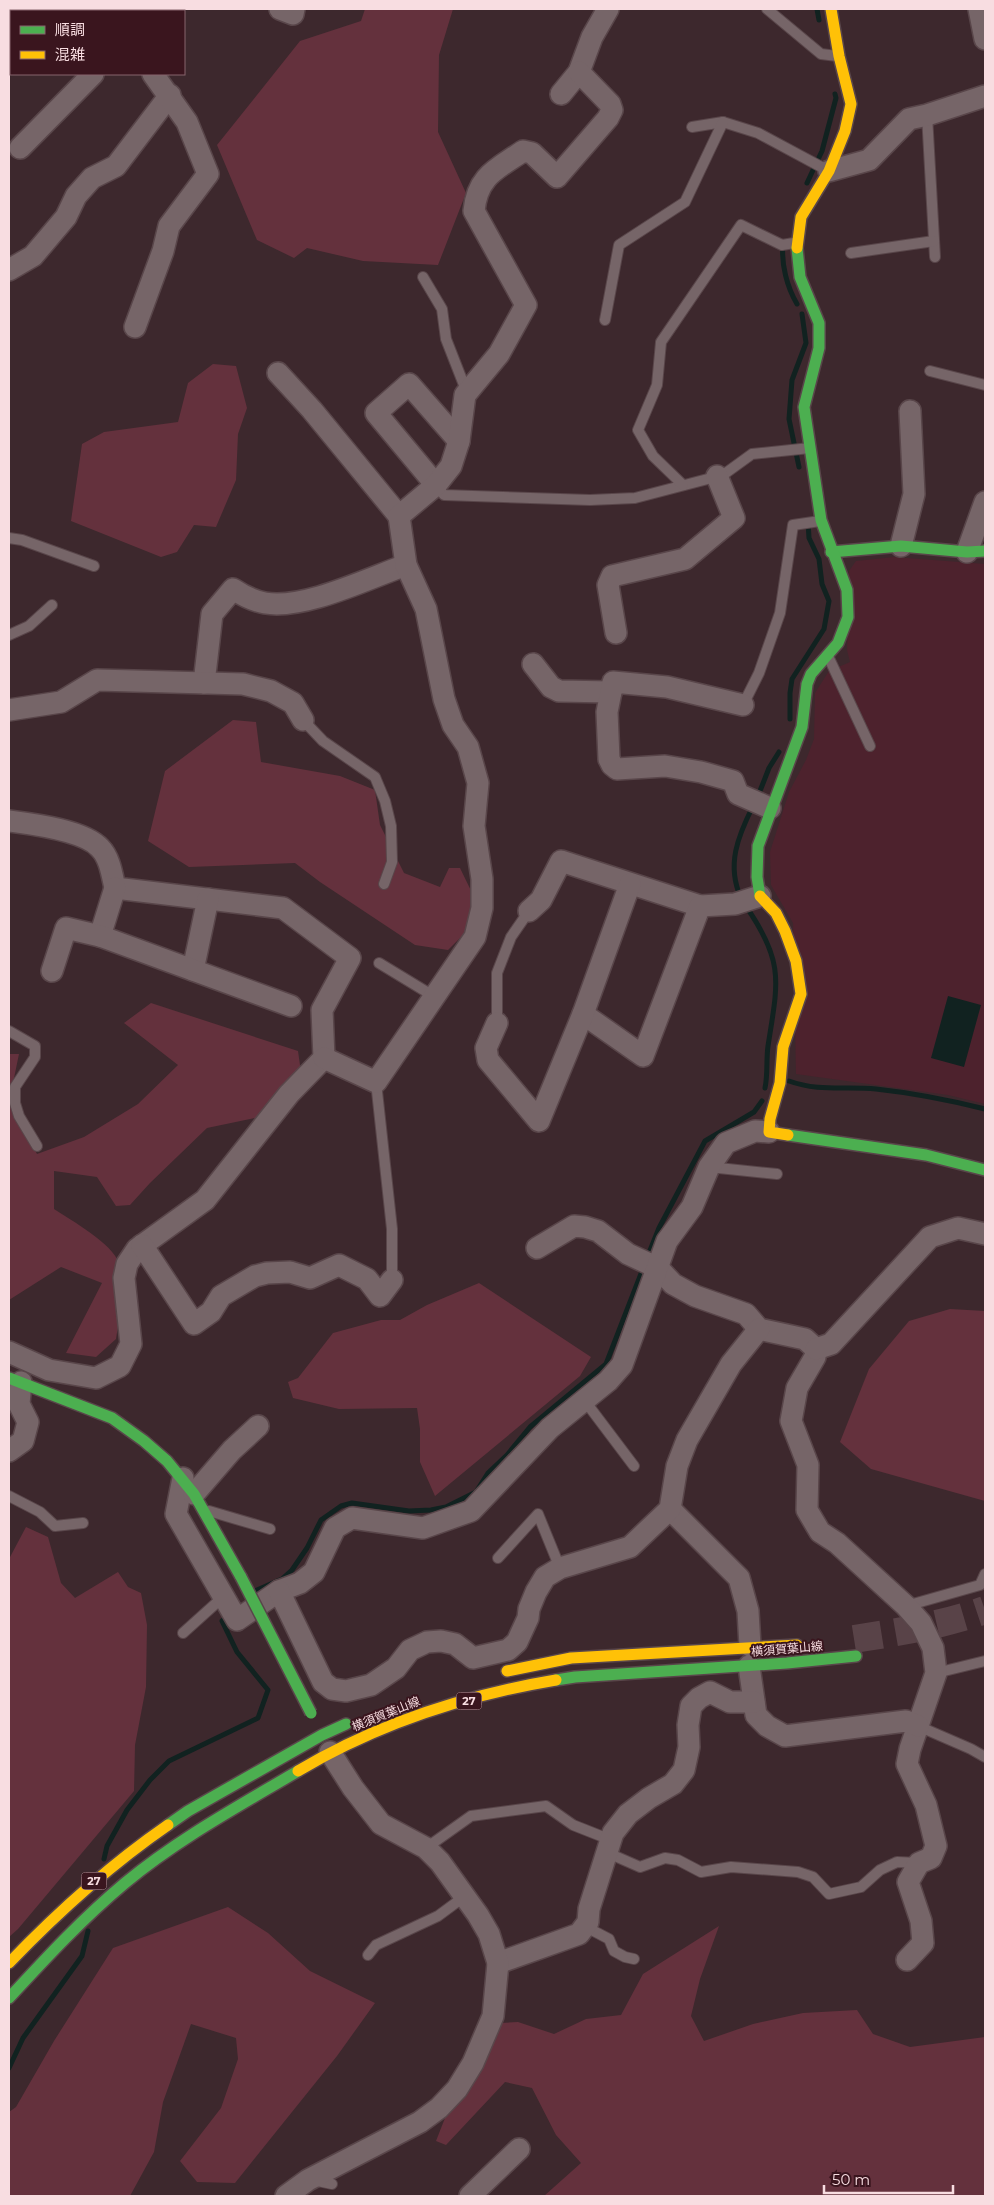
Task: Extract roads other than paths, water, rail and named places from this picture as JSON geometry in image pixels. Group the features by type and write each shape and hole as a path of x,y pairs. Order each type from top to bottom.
{"street":[{"path":"280,9 293,14 294,9"},
{"path":"561,94 579,72 592,37 608,9"},
{"path":"769,1132 770,1119 780,1083 783,1047 801,994 796,961 785,931 776,913 760,896 757,877 760,804 802,727 807,684 811,674 838,643 848,617 847,590 821,520 804,407 818,348 819,323 800,277 796,242 801,217 829,171 845,131 851,104 839,56 831,9"},
{"path":"978,9 985,39"},
{"path":"399,516 436,485 451,466 459,440 465,395 499,354 526,305 474,211 475,202 484,179 523,151 532,153 557,177 608,118 612,110 610,104 579,72"},
{"path":"20,148 92,75"},
{"path":"136,327 163,251 169,226 208,174 187,122 170,95 154,75"},
{"path":"9,270 34,256 66,217 76,196 92,178 116,166 170,95"},
{"path":"829,171 869,160 909,119 985,96"},
{"path":"278,373 312,410 399,516 406,564 426,610 444,699 452,726 468,747 478,783 474,826 482,879 482,908 475,937 376,1082 324,1058"},
{"path":"436,485 376,413 410,384 459,440"},
{"path":"901,546 914,494 910,411"},
{"path":"616,633 608,584 612,576 684,558 734,518 717,476"},
{"path":"832,552 901,546 976,551 985,502"},
{"path":"204,683 212,614 233,589 265,603 289,603 308,600 406,564"},
{"path":"533,664 551,687 559,691 611,692"},
{"path":"9,710 61,702 97,680 243,684 271,691 294,703 302,720"},
{"path":"743,705 667,687 613,682 607,728 608,751 612,765 617,769 665,766 701,772 733,782 738,794 760,804"},
{"path":"9,820 55,828 81,837 100,848 108,862 115,888 100,936"},
{"path":"528,911 541,900 560,861 700,906 735,904 760,896"},
{"path":"497,1023 486,1048 488,1060 539,1120 583,1014 630,884"},
{"path":"9,1352 49,1370 96,1378 120,1366 131,1344 124,1278 127,1264 137,1249 205,1200 289,1094 324,1058 322,1010 350,958 283,908 115,888"},
{"path":"193,970 208,899"},
{"path":"583,1014 643,1056 700,906"},
{"path":"52,971 66,928 100,936 291,1006"},
{"path":"258,1426 232,1450 176,1514 237,1620 279,1591 300,1583 314,1572 335,1528 352,1518 423,1528 471,1511 550,1428 608,1381 622,1365 666,1241 692,1207 708,1168 726,1143 755,1131 769,1132 926,1156 985,1170"},
{"path":"537,1248 574,1226 598,1231 628,1254 658,1268 673,1284 695,1296 746,1314 759,1329 805,1338 816,1349"},
{"path":"816,1349 831,1344 930,1237 958,1228 985,1234"},
{"path":"142,1245 194,1324 212,1312 221,1296 255,1276 268,1273 290,1272 310,1278 339,1264 367,1279 380,1296 392,1280"},
{"path":"279,1591 323,1682 332,1689 346,1691 371,1685 396,1668 410,1650 427,1642 441,1641 455,1644 473,1658 508,1650 517,1642 524,1630 536,1592 545,1577 560,1568 630,1547 670,1509 678,1466 687,1440 731,1364 759,1329"},
{"path":"816,1349 815,1357 797,1388 791,1422 808,1465 807,1510 820,1532 837,1544 906,1606 921,1623 927,1634 934,1656 936,1673 907,1764 926,1805 936,1846 931,1858 919,1862 908,1882 921,1921 923,1943 907,1960"},
{"path":"9,1452 23,1441 28,1422 19,1404 20,1382 39,1366"},
{"path":"20,1382 112,1418 144,1441 194,1495 241,1577 319,1730 353,1788 381,1824 426,1848 440,1862 465,1896 489,1934 498,1963 493,2016 473,2063 457,2089 439,2108 420,2122 308,2180 286,2196"},
{"path":"670,1509 739,1578 748,1611 756,1715 767,1726 785,1736 906,1721 918,1726"},
{"name":"横須賀葉山線","path":"9,1998 66,1937 126,1882 198,1830 319,1730 410,1718 521,1686 575,1677 750,1656 808,1644"},
{"name":"横須賀葉山線","path":"491,1675 571,1658 856,1656"},
{"path":"498,1963 579,1934 586,1927 589,1909 613,1833 628,1814 649,1798 673,1784 684,1770 689,1747 688,1725 691,1706 699,1698 710,1692 730,1702 754,1702"},
{"name":"横須賀葉山線","path":"9,1963 62,1910 126,1854 188,1811 319,1730 357,1719"},
{"path":"470,2196 519,2149"}],"lane":[{"path":"767,9 821,54 839,56"},
{"path":"927,115 935,257"},
{"path":"605,320 620,245 685,202 723,122"},
{"path":"692,127 723,122 758,133 829,171"},
{"path":"683,485 653,456 638,430 657,385 661,342 740,225 782,245 796,242"},
{"path":"851,253 934,241"},
{"path":"423,278 442,309 446,339 464,385 465,395"},
{"path":"930,371 985,385"},
{"path":"436,485 444,495 518,496 590,500 635,498 723,475 752,454 811,448"},
{"path":"743,705 759,672 780,613 793,525 821,520"},
{"path":"9,538 22,540 94,566"},
{"path":"9,635 29,626 52,606"},
{"path":"828,655 870,746"},
{"path":"302,720 323,741 375,777 386,801 391,826 392,862 384,884"},
{"path":"497,1023 497,973 511,936 528,911"},
{"path":"379,963 435,997"},
{"path":"9,1031 35,1046 35,1057 15,1087 15,1103 37,1146"},
{"path":"376,1082 392,1229 392,1280"},
{"path":"708,1168 777,1174"},
{"path":"585,1401 634,1466"},
{"path":"194,1495 213,1511 270,1529"},
{"path":"9,1496 40,1512 55,1526 82,1523"},
{"path":"498,1558 538,1514 560,1568"},
{"path":"906,1606 980,1585 985,1574"},
{"path":"183,1633 223,1597"},
{"path":"936,1673 985,1661"},
{"path":"918,1726 985,1757"},
{"path":"426,1848 471,1816 546,1806 640,1867 665,1858 678,1860 701,1872 731,1867 798,1872 813,1877 829,1894 861,1887 880,1870 897,1862 919,1862"},
{"path":"368,1955 376,1945 438,1916 465,1896"},
{"path":"586,1927 609,1939 614,1951 634,1959"},
{"path":"308,2180 332,2184"}],"waterway":[{"path":"817,9 819,20"},
{"path":"807,183 822,151 836,98 835,94"},
{"path":"783,244 786,275 790,290 797,304"},
{"path":"799,467 789,419 792,380 806,343 802,314"},
{"path":"790,719 792,679 824,629 829,601 822,584 819,559 809,538 808,522"},
{"path":"758,796 769,768 779,752"},
{"path":"741,898 734,874 734,862 743,828 753,806"},
{"path":"745,905 767,942 775,973 776,988 768,1046 765,1088"},
{"path":"789,1081 822,1088 876,1089 985,1109"},
{"path":"647,1258 659,1228 705,1141 754,1112 762,1101"},
{"path":"257,1590 282,1579 292,1570 307,1548 321,1520 341,1506 352,1503 409,1511 431,1510 446,1507 476,1492 488,1473 507,1455 530,1427 606,1364 644,1266"},
{"path":"104,1859 107,1846 127,1810 150,1780 169,1761 258,1718 268,1690 237,1652 222,1621 228,1616"},
{"path":"9,2068 23,2038 82,1956 88,1931"}],"tunnel":[{"path":"854,1639 937,1624 985,1610"}]}
